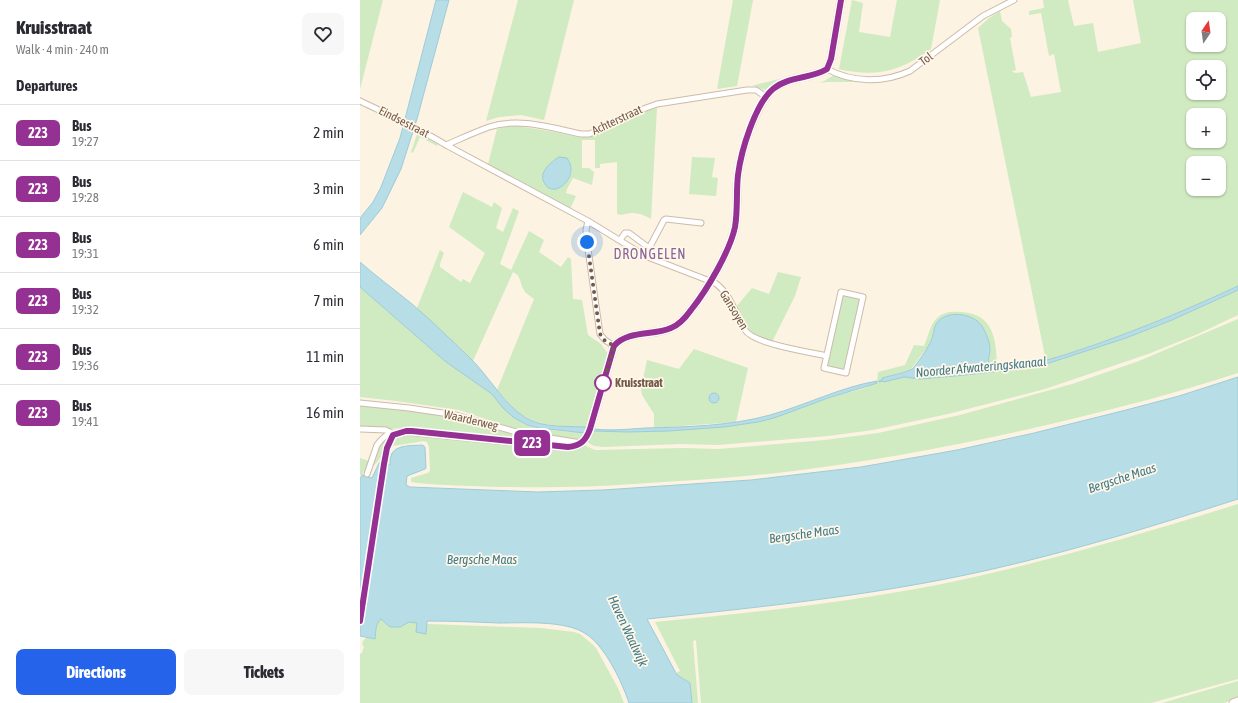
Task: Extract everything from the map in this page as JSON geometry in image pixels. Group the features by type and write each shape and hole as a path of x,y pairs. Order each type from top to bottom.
{"street":[{"path":"367,474 377,445 391,433 412,431 568,447 574,447 582,443 587,437 614,346 638,334 668,330 676,325 692,310 710,281 729,246 736,212 740,160 752,123 759,108 766,96 774,88 785,82 816,75 827,69 831,59 842,0"},
{"name":"Tol","path":"827,69 846,77 859,80 900,75 910,71 983,16 1014,0"},
{"name":"Achterstraat","path":"446,145 490,127 508,124 530,124 581,134 589,134 603,129 632,113 657,104 747,90 756,90 766,96"},
{"name":"Eindsestraat","path":"360,101 403,121 446,145"},
{"name":"Gansoyen","path":"446,145 588,222 645,256 710,281 719,286 734,308 744,329 751,336 786,347 827,356"},
{"path":"645,256 664,220 701,222"},
{"path":"588,222 586,230 587,242 600,334 604,340 614,346"},
{"path":"620,240 624,233 629,233 649,248"},
{"path":"841,292 863,296 846,373 824,368 827,356 841,292"},
{"name":"Waarderweg","path":"360,403 456,415 520,433 582,443"},
{"path":"360,429 386,430 391,433"},
{"path":"384,464 391,433"},
{"path":"1233,703 1238,701"}],"green space":[{"path":"360,0 383,0 360,89"},
{"path":"518,0 574,0 544,120 521,115 499,117 486,121"},
{"path":"733,0 753,0 737,86 717,89"},
{"path":"852,0 863,3 859,32 890,37 897,0 940,0 931,49 909,63 888,71 865,73 839,69"},
{"path":"1043,0 1068,0 1074,26 1093,23 1098,52 1141,43 1133,0 1238,0 1238,286 1197,305 1125,334 1046,361 978,28 1000,11 1002,21 1011,29 1012,37 1010,38 1016,70 1012,71 1015,73 1023,72 1031,97 1061,92 1054,54 1049,56 1041,13 1029,15 1029,11 1044,8"},
{"path":"834,75 855,82 819,83"},
{"path":"779,79 766,90 753,86 755,85"},
{"path":"657,108 651,219 637,213 617,214 617,162 600,164 600,168 595,168 595,140 582,140 582,168 589,168 594,172 592,185 573,178 566,193 576,196 570,209 488,164 497,129 518,126 579,136 591,135 611,129 647,111","holes":["554,160 572,170 567,181 545,184 542,177 544,171"]},
{"path":"418,131 439,142 437,146 420,137 413,153 411,152"},
{"path":"692,157 715,158 712,177 718,178 716,196 689,194"},
{"path":"463,192 492,207 494,202 502,208 496,228 503,232 513,208 519,211 500,264 511,270 529,231 544,240 539,252 561,267 568,257 571,259 573,299 582,300 588,335 601,344 608,354 586,427 548,424 530,419 514,409 497,390 534,299 527,294 516,274 513,272 473,361 417,308 440,250 444,253 440,267 461,282 463,279 470,283 485,253 449,227"},
{"path":"778,272 801,277 795,296 772,342 751,332 736,307 752,288 769,294"},
{"path":"360,287 446,362 492,394 522,423 532,427 585,433 581,439 576,440 515,429 459,410 360,397"},
{"path":"1238,290 1238,315 1198,334 1148,354 1045,389 948,414 873,430 828,436 718,445 680,444 604,447 594,446 587,442 591,430 607,432 644,431 752,423 867,387 877,382 878,372 905,365 914,345 924,346 935,321 939,316 948,312 971,313 980,317 986,322 994,337 997,365 990,364 989,344 982,327 942,318 935,325 932,341 911,369 883,378 884,382 904,377 920,379 955,376 1043,365 1126,338 1172,320"},
{"path":"842,295 859,298 860,301 845,368 841,370 827,366"},
{"path":"1238,319 1238,373 1098,413 1051,424 949,446 846,464 759,475 614,485 552,487 470,486 411,482 411,478 430,471 429,447 427,442 424,441 393,446 393,441 398,436 403,434 583,444 595,450 682,448 718,449 825,440 878,433 960,415 1072,384 1139,361"},
{"path":"694,349 748,368 736,422 654,428 654,414 642,395 641,389 647,360 679,369"},
{"path":"360,404 449,416 571,444 403,428 390,429 360,426"},
{"path":"386,437 389,437 382,454 377,462 370,468 379,444"},
{"path":"360,458 369,461 362,475 360,475"},
{"path":"1238,504 1238,679 1151,703 701,703 696,640 693,641 698,703 692,703 690,683 677,675 676,673 680,671 655,622 832,602 937,585 1013,568 1089,548"},
{"path":"381,619 395,627 400,627 409,622 417,623 416,632 426,634 428,624 541,628 580,634 596,648 618,688 624,703 360,703 360,654 362,653 364,646 362,645 363,641 367,637 375,639 377,626"},
{"path":"1238,681 1238,698 1224,703 1162,703"}],"water":[{"path":"436,0 449,0 417,119 401,169 382,208 360,235 360,218 373,202 381,187 400,138"},
{"path":"559,157 567,158 571,166 571,173 568,180 562,186 551,189 545,185 543,180 544,172 552,162"},
{"path":"360,262 412,304 470,358 511,406 518,412 526,418 547,425 586,427 585,433 539,428 527,425 513,417 503,408 492,394 446,362 360,287"},
{"name":"Noorder Afwateringskanaal","path":"1238,286 1238,290 1172,320 1126,338 1043,365 955,376 920,379 904,377 879,382 883,379 882,378 912,369 930,344 936,324 940,319 946,316 959,314 972,318 982,326 989,343 990,364 1030,364 1082,349 1112,338 1167,317"},
{"path":"1238,377 1238,499 1147,528 1086,545 1024,562 950,578 821,599 647,619 677,675 690,683 692,703 629,703 612,665 600,647 586,634 567,626 544,623 428,621 426,634 416,632 417,623 409,622 400,627 390,627 381,619 377,626 375,639 360,636 360,479 362,475 372,478 379,463 390,465 390,458 396,449 422,445 425,448 426,468 407,476 406,485 410,487 538,492 603,490 751,480 861,467 957,450 1126,410 1179,396"},
{"path":"877,381 877,383 758,422 724,427 668,431 594,431 594,429 613,430 740,422 770,415 850,387"},
{"path":"712,393 716,393 718,394 718,402 712,403 709,400 709,396"}],"ferry route":[{"path":"360,622 384,468"}],"bus line":[{"name":"223","path":"360,621 384,464 387,448 393,435 406,431 412,431 568,447 574,447 582,443 587,437 590,429 616,343 638,334 663,331 672,328 684,319 692,310 710,281 729,246 736,212 740,160 747,137 759,108 766,96 774,88 785,82 822,73 827,69 831,59 841,0"}],"place":[{"name":"Kruisstraat","path":"603,383"}],"district":[{"name":"DRONGELEN","path":"650,254"}],"route":[{"path":"587,242 600,334 604,340 614,346 602,387 603,383"}],"water label":[{"name":"Bergsche Maas","path":"1122,478"},
{"name":"Bergsche Maas","path":"804,534"},
{"name":"Bergsche Maas","path":"482,559"},
{"name":"Haven Waalwijk","path":"628,631"}]}
